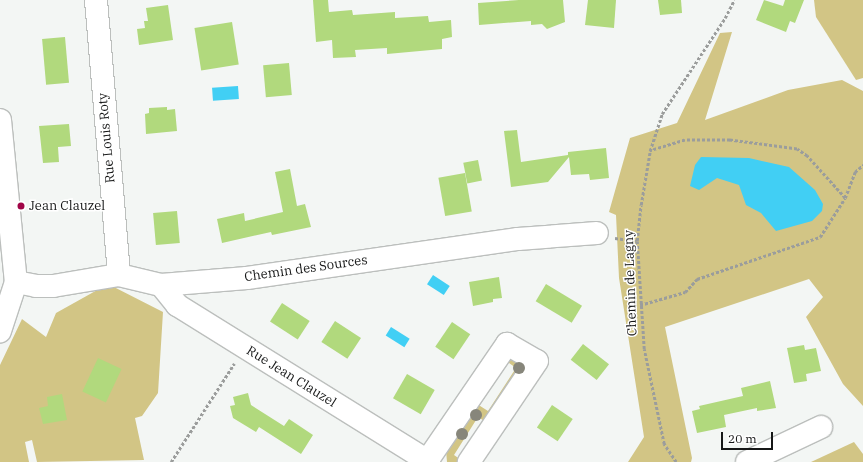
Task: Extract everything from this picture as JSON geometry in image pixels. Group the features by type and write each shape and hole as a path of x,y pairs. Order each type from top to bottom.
{"street":[{"name":"Rue Louis Roty","path":"96,0 119,275"},
{"path":"0,120 16,282 0,331"},
{"name":"Chemin des Sources","path":"16,282 36,286 53,286 119,275 161,285 247,278 518,239 597,233"},
{"name":"Rue Jean Clauzel","path":"161,285 177,305 428,462 507,344 537,361 469,462"},
{"path":"747,462 821,427"}],"path":[{"name":"Chemin de Lagny","path":"676,462 664,444 657,421 644,348 637,241 650,151 662,114 725,18 734,0"},
{"path":"650,151 685,140 730,140 797,149 807,156 845,198"},
{"path":"640,305 685,292 697,279 820,237 845,198 855,172 863,165"},
{"path":"171,462 244,348"}],"shaded area":[{"path":"814,0 863,0 863,78 856,80 816,17"},
{"path":"732,32 705,120 788,90 842,80 863,91 863,406 843,384 806,317 823,297 809,279 665,327 692,458 691,462 628,462 644,437 619,278 616,215 609,212 630,138 677,123 720,33"},
{"path":"108,284 163,312 158,393 142,416 135,418 144,460 37,462 32,440 25,442 29,462 0,462 0,365 22,319 46,337 56,313"},
{"path":"508,357 524,362 489,424 478,417 454,455 464,462 447,462 446,450 477,404 488,411 516,368 505,360"},
{"path":"854,442 863,454 863,462 811,462"}],"water":[{"path":"238,86 239,99 213,101 212,88"},
{"path":"701,157 749,158 789,167 815,190 823,204 822,211 812,221 776,231 761,213 746,205 739,185 717,178 699,190 690,186 695,165"},
{"path":"433,275 450,286 444,295 427,284"},
{"path":"391,327 410,339 404,347 386,335"}],"building":[{"path":"313,0 328,0 329,12 352,10 353,15 395,12 395,18 428,16 429,22 451,20 452,37 442,39 442,49 387,54 387,48 355,50 356,57 333,58 332,40 316,42"},
{"path":"519,0 563,0 565,22 547,29 542,24 531,25 531,21 479,25 478,3"},
{"path":"588,0 616,0 614,28 585,25"},
{"path":"658,0 681,0 682,13 660,15"},
{"path":"764,0 783,6 785,0 804,0 795,23 790,21 786,32 756,20"},
{"path":"168,5 173,40 139,45 137,29 145,28 144,21 148,21 146,8"},
{"path":"232,22 239,64 201,70 194,28"},
{"path":"65,37 69,83 46,85 42,39"},
{"path":"289,63 292,95 266,97 263,65"},
{"path":"167,107 167,110 175,109 177,131 146,134 145,114 149,113 149,108"},
{"path":"69,124 71,146 58,147 59,162 43,163 39,126"},
{"path":"517,130 521,162 568,155 568,152 606,148 609,178 590,180 589,174 571,175 569,157 548,182 511,187 504,131"},
{"path":"478,160 482,181 467,183 463,163"},
{"path":"290,169 297,206 305,204 311,227 272,235 271,232 222,243 217,219 244,213 245,221 283,212 275,172"},
{"path":"465,173 472,211 445,216 438,178"},
{"path":"177,211 180,243 156,245 153,213"},
{"path":"499,277 502,298 493,299 493,302 473,306 469,282"},
{"path":"546,284 582,306 572,323 536,301"},
{"path":"282,303 310,321 298,339 270,321"},
{"path":"335,321 361,338 347,359 321,342"},
{"path":"452,322 470,334 453,359 435,347"},
{"path":"583,344 609,364 597,380 571,360"},
{"path":"804,345 805,350 816,348 821,371 806,374 807,381 794,383 787,348"},
{"path":"98,358 122,369 106,403 82,392"},
{"path":"407,374 435,390 421,414 393,398"},
{"path":"770,381 776,408 757,411 757,408 724,415 726,427 697,433 692,411 700,409 699,406 743,396 741,388"},
{"path":"248,393 251,405 284,426 289,419 313,435 301,454 259,427 256,432 233,418 230,406 235,405 233,397"},
{"path":"62,394 67,420 43,424 39,408 48,406 47,397"},
{"path":"552,405 573,419 558,441 537,427"}],"place":[{"name":"Jean Clauzel","path":"21,206"}]}
